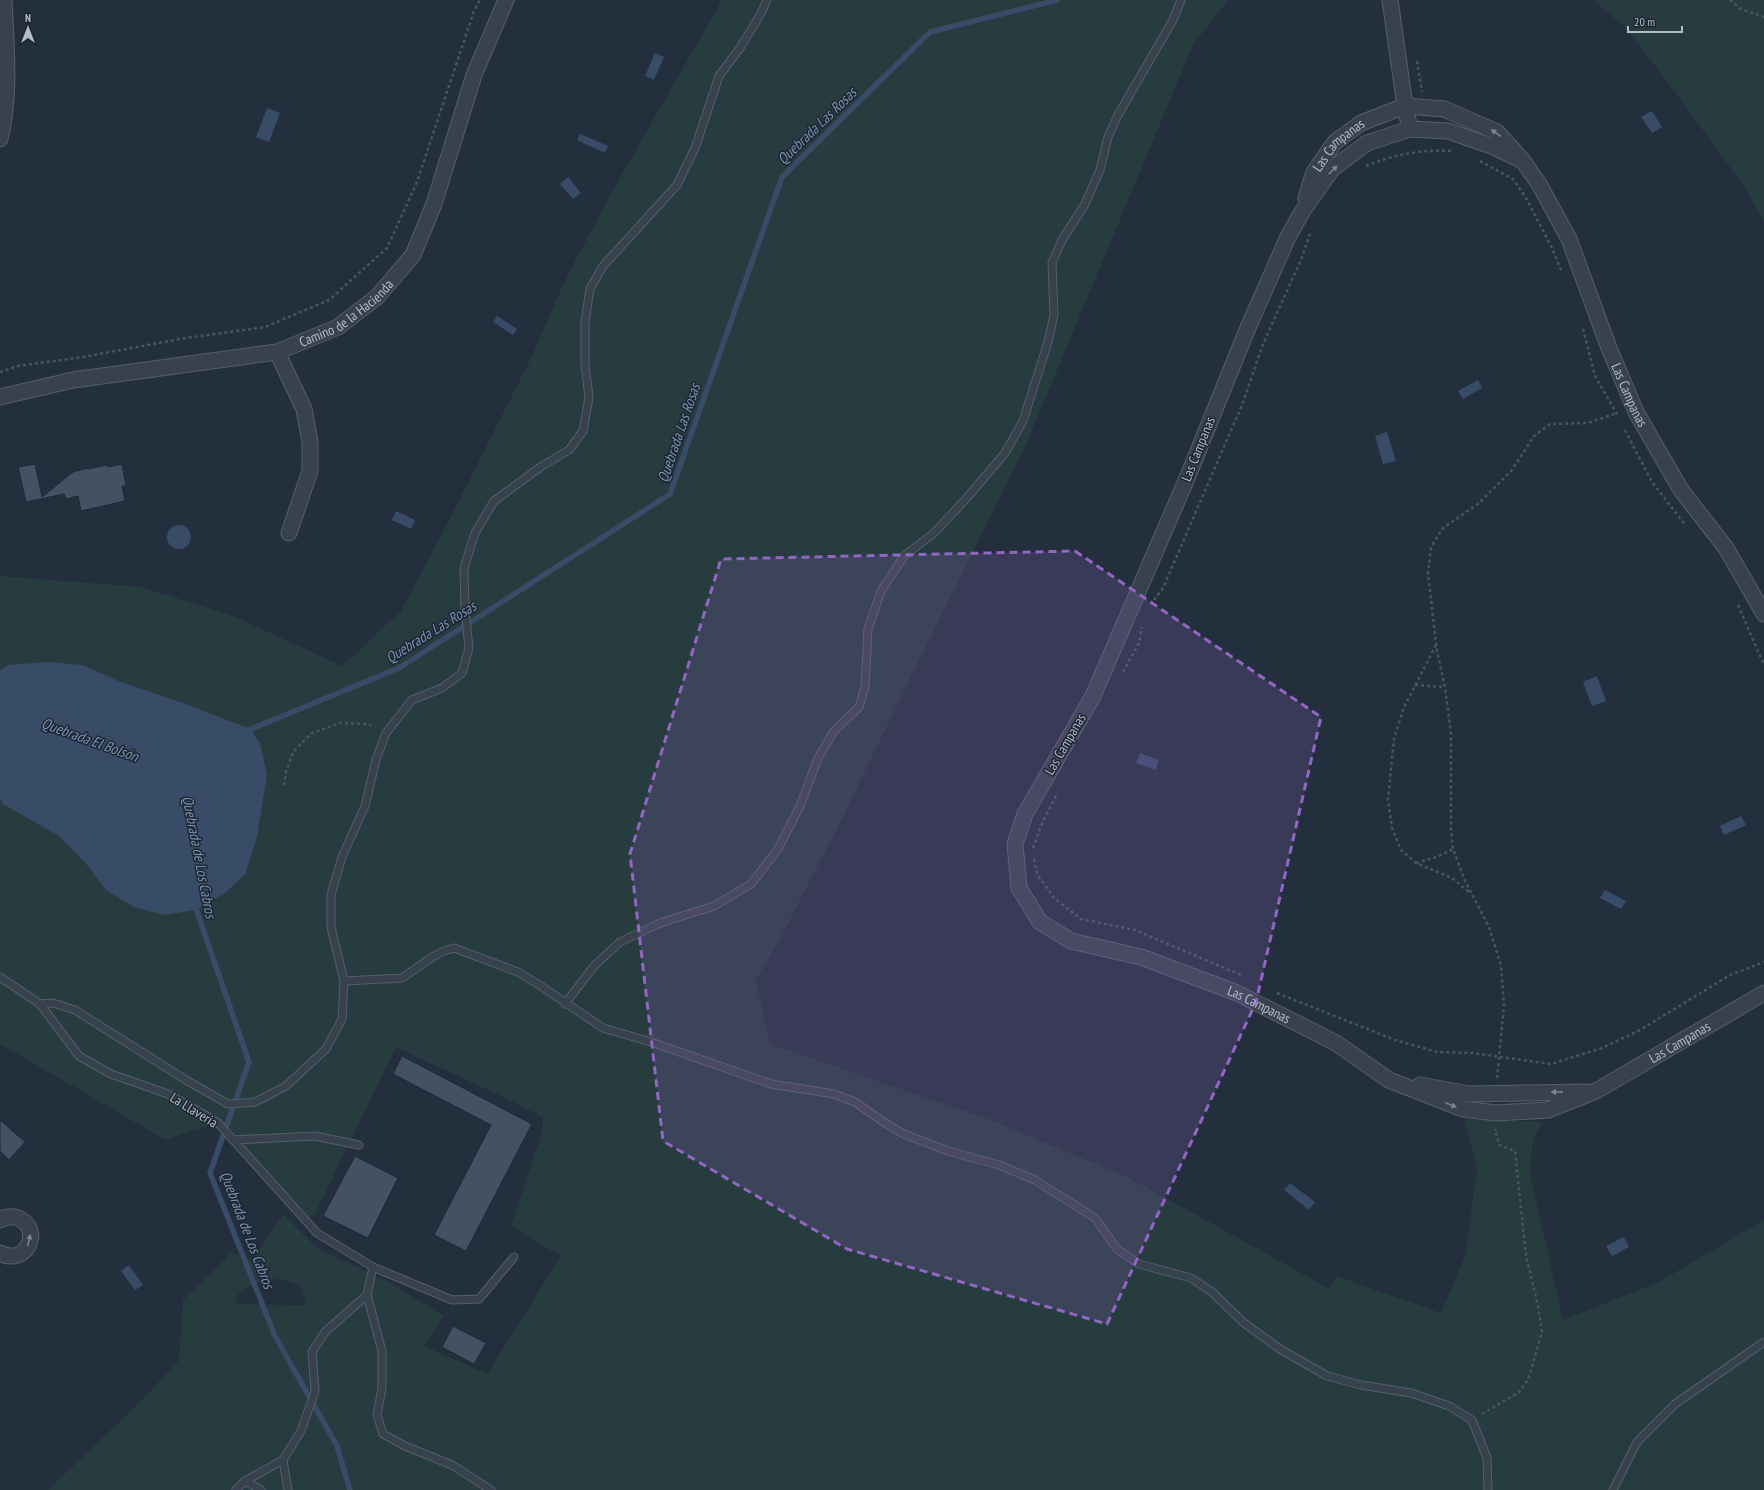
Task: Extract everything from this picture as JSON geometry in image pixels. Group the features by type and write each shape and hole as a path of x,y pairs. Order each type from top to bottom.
{"street":[{"path":"0,139 3,125 7,66 4,0"},
{"name":"Camino de la Hacienda","path":"0,397 73,380 277,352 338,327 377,297 413,255 434,204 474,75 506,0"},
{"path":"1390,0 1405,106 1410,129"},
{"name":"Las Campanas","path":"1302,212 1314,172 1335,142 1361,123 1405,106 1424,107 1444,109 1497,132 1523,161 1539,184 1569,239 1609,348 1636,412 1681,490 1726,548 1764,614"},
{"name":"Las Campanas","path":"1523,161 1494,147 1448,131 1410,129 1368,143 1332,169 1302,212 1288,237 1247,330 1188,476 1093,696 1025,814 1015,844 1019,888 1040,922 1071,941 1141,957 1237,993 1336,1043 1389,1080 1463,1110 1496,1113 1548,1110 1596,1092 1764,993"},
{"path":"277,352 304,409 310,442 310,471 289,533"},
{"name":"Las Campanas","path":"1389,1080 1469,1094 1596,1092"},
{"path":"0,1220 10,1217 24,1221 29,1227 31,1239 29,1246 23,1253 10,1257 0,1253"}],"lane":[{"path":"40,1004 53,1003 75,1010 186,1080 228,1104 255,1102 286,1086 326,1049 342,1019 344,981 332,927 331,895 342,857 365,806 376,760 386,733 412,700 442,688 462,673 469,648 465,610 464,568 475,533 494,501 542,466 570,450 583,431 589,397 585,365 585,322 590,289 603,266 677,185 695,148 719,76 740,48 760,15 767,0"},
{"path":"566,1004 594,966 620,942 660,923 714,906 752,884 778,849 800,806 818,758 834,732 859,707 865,687 868,629 881,590 904,556 934,533 1005,454 1023,421 1048,342 1054,315 1052,263 1062,240 1085,204 1100,170 1108,137 1118,115 1174,20 1181,0"},
{"path":"344,981 402,978 434,956 454,948 518,972 603,1028 651,1042 771,1084 834,1094 855,1102 904,1134 948,1151 999,1165 1036,1180 1095,1218 1117,1249 1138,1264 1191,1278 1212,1292 1244,1322 1280,1349 1327,1376 1361,1385 1411,1393 1449,1406 1472,1420 1487,1458 1488,1490"},
{"name":"La Llaveria","path":"0,977 40,1004 79,1056 111,1074 168,1094 217,1122 317,1233 373,1268 452,1300 479,1299 514,1257"},
{"path":"233,1140 315,1136 359,1145"},
{"path":"373,1268 367,1295 382,1351 382,1388 377,1415 383,1434 405,1446 452,1465 491,1490"},
{"path":"236,1490 245,1480 284,1460 301,1432 315,1391 312,1352 325,1332 367,1295"},
{"path":"1613,1490 1637,1442 1675,1404 1764,1342"},
{"path":"284,1460 288,1490"},
{"path":"245,1480 261,1490"}],"path":[{"path":"0,372 18,366 83,357 265,327 329,300 387,248 417,182 474,11 480,0"},
{"path":"1730,0 1741,9 1764,17"},
{"path":"1416,54 1424,107"},
{"path":"1361,168 1382,159 1415,152 1435,150 1458,151"},
{"path":"1477,160 1513,179"},
{"path":"1153,601 1163,588 1242,405 1263,344 1301,260 1311,231"},
{"path":"1496,1094 1504,1006 1501,966 1489,927 1472,894 1454,849 1451,829 1451,734 1428,574 1431,547 1443,528 1478,504 1512,470 1534,436 1550,424 1588,423 1617,413"},
{"path":"1121,675 1139,643 1143,620"},
{"path":"1437,645 1404,707 1394,739 1388,800 1392,828 1401,850 1416,863 1452,878 1472,894"},
{"path":"1416,684 1445,687"},
{"path":"284,785 292,752 312,733 340,723 368,724 386,733"},
{"path":"1057,794 1043,821 1033,849 1037,874 1054,898 1081,919 1135,930 1244,977"},
{"path":"1416,863 1437,858 1454,849"},
{"path":"1272,990 1402,1042 1437,1052 1473,1053 1551,1064 1602,1048 1640,1030 1730,975 1764,962"},
{"path":"1472,1420 1518,1393 1528,1380 1542,1332 1538,1306 1526,1256 1515,1151 1499,1145 1494,1126 1496,1113"}],"highlighted area":[{"path":"1075,551 1321,717 1256,1002 1107,1324 847,1249 663,1141 630,854 721,559"}],"green space":[{"path":"722,0 1228,0 1193,45 1025,447 843,817 777,945 756,980 770,1044 986,1118 1126,1176 1330,1289 1336,1276 1441,1313 1466,1253 1477,1168 1464,1119 1542,1122 1533,1140 1530,1174 1563,1320 1659,1282 1764,1220 1764,1490 48,1490 139,1403 179,1360 183,1300 225,1259 229,1252 252,1260 283,1214 316,1247 392,1284 444,1316 424,1346 487,1374 561,1256 511,1226 543,1129 542,1117 499,1095 396,1047 314,1216 312,1214 310,1218 254,1160 226,1124 196,1129 166,1140 0,1044 0,576 142,587 236,617 342,666 401,611 531,358 568,274 614,188","holes":["276,1279 292,1282 301,1287 306,1305 235,1304 240,1292 256,1283"]},
{"path":"1593,0 1764,0 1764,221 1744,186 1663,76 1622,24"}],"water":[{"path":"655,53 664,57 654,80 645,76"},
{"path":"267,108 280,113 269,142 256,137"},
{"path":"1652,111 1662,127 1652,133 1641,117"},
{"path":"580,134 608,146 605,153 577,140"},
{"path":"568,177 581,193 573,199 560,184"},
{"path":"497,316 517,329 513,335 493,322"},
{"path":"1478,380 1482,388 1463,399 1458,391"},
{"path":"1387,432 1396,461 1383,464 1375,436"},
{"path":"396,511 415,520 411,529 392,520"},
{"path":"179,525 188,528 191,537 188,546 179,549 170,546 167,537 170,528"},
{"name":"Quebrada El Bolsón","path":"49,662 82,665 121,682 251,729 260,744 267,774 257,837 245,874 225,893 195,910 164,915 134,907 106,890 88,866 59,836 3,804 0,798 0,670 8,665"},
{"path":"1597,676 1606,701 1592,706 1583,682"},
{"path":"1140,753 1159,760 1156,770 1136,763"},
{"path":"1741,816 1746,825 1724,835 1720,826"},
{"path":"1605,890 1626,901 1621,909 1600,898"},
{"path":"1290,1183 1315,1202 1309,1210 1284,1190"},
{"path":"1624,1237 1629,1247 1612,1256 1606,1246"},
{"path":"129,1265 143,1285 135,1290 121,1271"}],"building":[{"path":"35,464 42,497 73,472 88,468 107,465 108,467 122,464 126,486 122,486 125,501 81,511 78,496 66,499 64,494 26,502 18,467"},
{"path":"402,1056 532,1124 466,1251 434,1235 491,1125 393,1074"},
{"path":"0,1120 25,1142 9,1160 0,1151"},
{"path":"355,1156 398,1178 368,1238 323,1216"},
{"path":"453,1326 486,1343 474,1364 442,1347"}],"waterway":[{"name":"Quebrada Las Rosas","path":"245,733 251,729 399,668 670,494 782,177 930,32 1057,0"},
{"name":"Quebrada de Los Cabros","path":"194,903 249,1062 210,1173 275,1336 337,1446 350,1490"}]}
